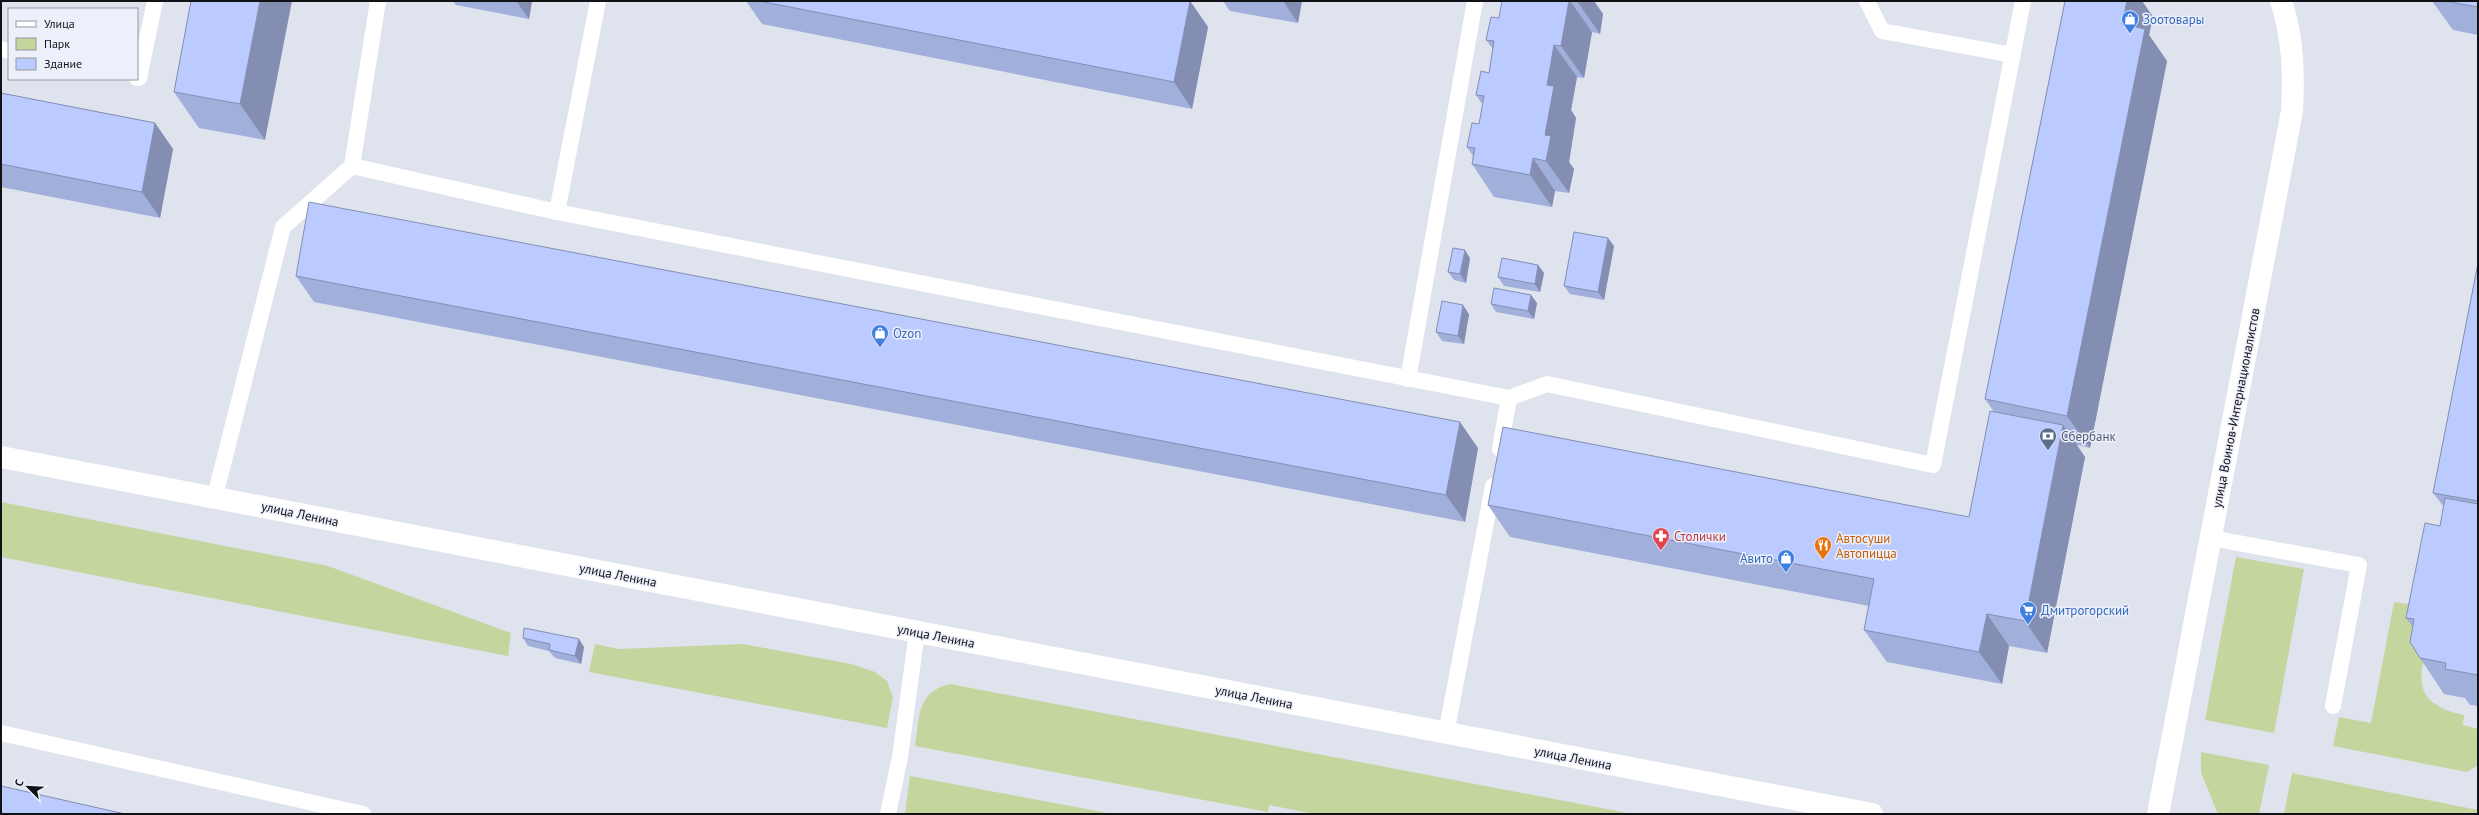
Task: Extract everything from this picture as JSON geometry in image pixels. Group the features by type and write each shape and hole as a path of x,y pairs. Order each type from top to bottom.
{"main road":[{"name":"улица Воинов-Интернационалистов","path":"2158,814 2292,111 2294,75 2288,23 2281,1"},
{"name":"улица Ленина","path":"1,457 214,496 1446,734 1872,814"}],"lane":[{"path":"138,78 155,1"},
{"path":"214,496 283,227 352,166 378,1"},
{"path":"557,212 598,1"},
{"path":"1408,379 1475,1"},
{"path":"1866,1 1882,31 2013,55"},
{"path":"352,166 557,212 1408,379 1509,398 1547,384 1934,465 2023,1"},
{"path":"1446,734 1509,398"},
{"path":"2211,538 2359,565 2333,706"},
{"path":"888,814 900,757 917,632"},
{"path":"1,733 363,814"}],"green space":[{"path":"1,502 328,566 511,633 508,656 1,557"},
{"path":"2236,557 2304,569 2274,733 2205,720"},
{"path":"2394,602 2413,605 2432,623 2422,669 2422,682 2425,693 2432,702 2445,709 2464,715 2463,725 2478,729 2478,765 2467,772 2333,746 2339,717 2371,723"},
{"path":"595,644 619,649 743,644 851,664 875,672 887,681 893,697 887,728 589,672"},
{"path":"950,684 1633,814 1315,814 1269,805 1268,812 915,746 919,716 925,699 939,688"},
{"path":"2201,752 2269,765 2259,814 2219,814 2217,812 2201,772"},
{"path":"2292,773 2478,810 2478,814 2284,814"},
{"path":"910,776 1113,814 905,814"}],"building":[{"path":"191,1 260,1 240,104 174,92"},
{"path":"759,1 1190,1 1174,82"},
{"path":"1502,1 1569,1 1561,46 1554,45 1547,85 1554,86 1545,135 1551,136 1546,161 1533,158 1530,175 1472,164 1475,148 1467,147 1472,123 1479,124 1484,96 1476,95 1481,71 1489,73 1494,41 1486,40 1491,17 1499,18"},
{"path":"2065,1 2127,1 2122,24 2145,29 2067,416 1985,399"},
{"path":"2445,1 2478,1 2478,7"},
{"path":"1,93 155,123 142,192 1,164"},
{"path":"309,202 1460,422 1446,495 296,276"},
{"path":"1574,232 1608,238 1598,292 1564,286"},
{"path":"1453,248 1465,250 1460,274 1448,272"},
{"path":"1502,258 1538,265 1535,284 1498,277"},
{"path":"2478,263 2478,501 2433,493"},
{"path":"1494,288 1531,295 1528,311 1491,304"},
{"path":"1442,301 1463,305 1458,336 1436,332"},
{"path":"1990,411 2063,425 2025,621 1987,614 1979,652 1864,630 1874,579 1488,505 1503,427 1969,517"},
{"path":"2445,498 2478,504 2478,675 2445,669 2446,663 2420,658 2410,642 2414,619 2406,618 2425,523 2440,526"},
{"path":"524,628 579,639 575,656 549,650 550,644 523,638"},
{"path":"1,786 125,814 1,814"}],"place":[{"name":"Зоотовары","path":"2130,34"},
{"name":"Ozon","path":"880,348"},
{"name":"Сбербанк","path":"2048,451"},
{"name":"Столички","path":"1661,551"},
{"name":"Автосуши Автопицца","path":"1823,560"},
{"name":"Авито","path":"1786,573"},
{"name":"Дмитрогорский","path":"2028,625"}]}
